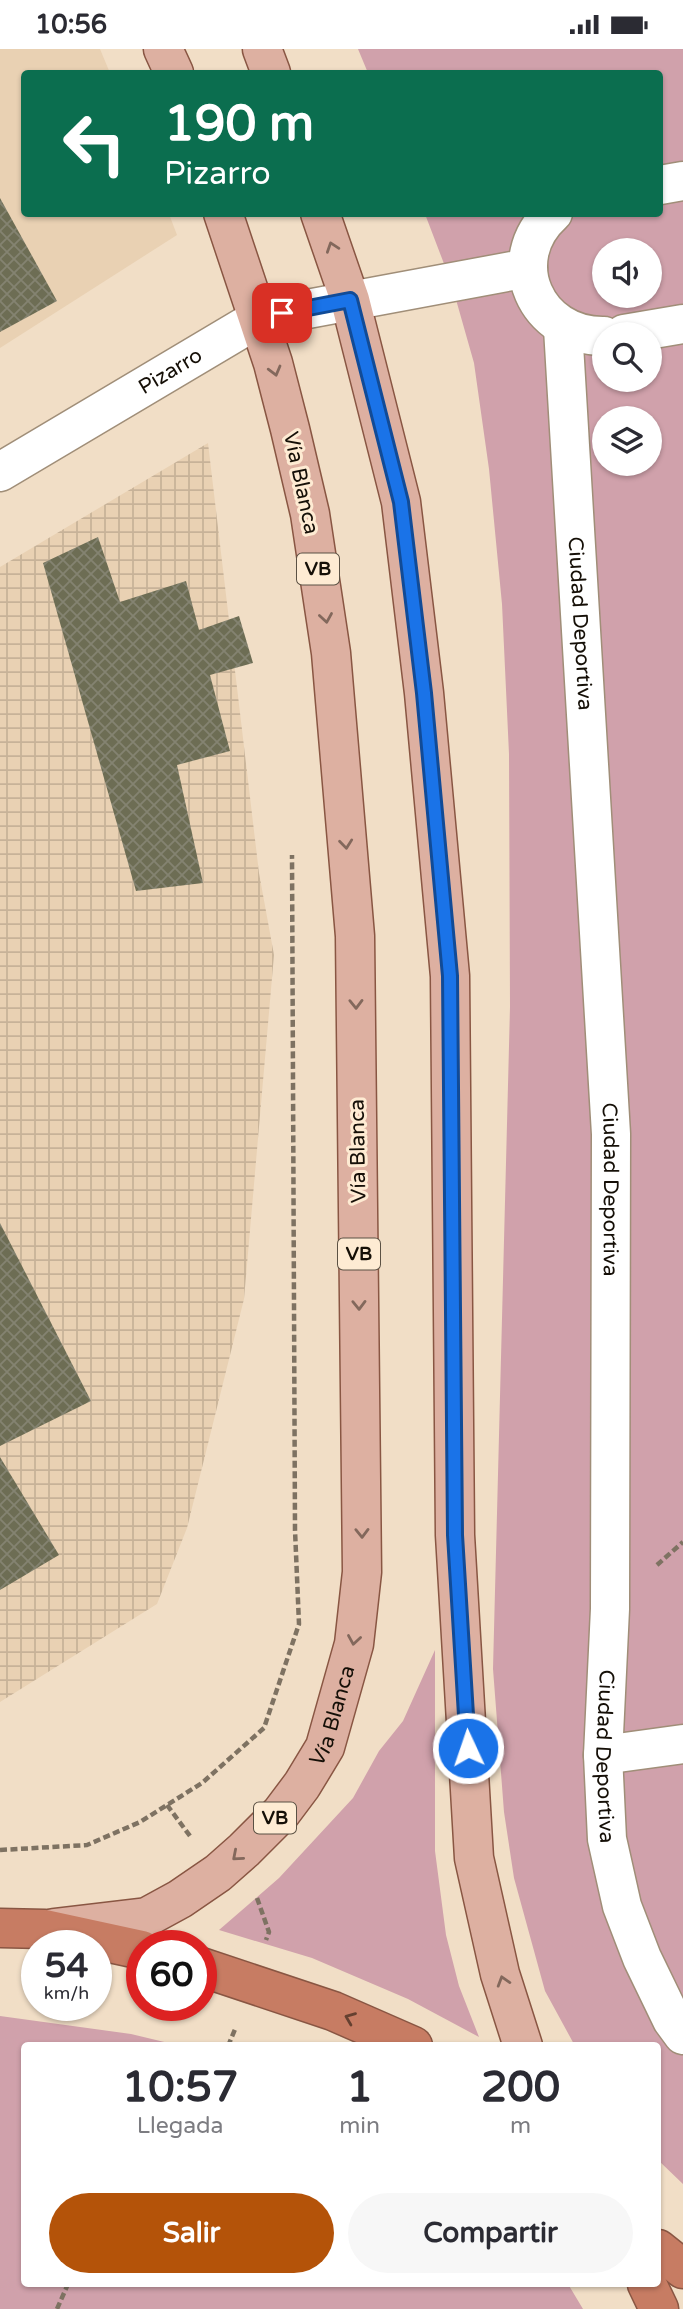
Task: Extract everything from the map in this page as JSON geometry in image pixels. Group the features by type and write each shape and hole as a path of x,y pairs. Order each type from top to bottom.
{"highway":[{"path":"0,1928 45,1929 126,1947"},
{"path":"217,1972 332,2011 404,2042"},
{"path":"661,2251 683,2269"},
{"path":"648,2287 659,2309"}],"main road":[{"path":"163,49 173,70"},
{"path":"262,49 270,70"},
{"name":"Vía Blanca","path":"45,1929 147,1917 189,1893 244,1850 281,1813 325,1747 354,1644 362,1572 355,936 331,653 310,514 277,376 224,217"},
{"path":"321,217 350,300 401,502 424,693 450,976 455,1535 474,1858 500,1974 522,2042"}],"street":[{"path":"663,184 683,181"},
{"path":"549,217 542,223 531,245 528,268 532,292 545,313 563,328 592,337"},
{"name":"Pizarro","path":"0,472 259,318 528,268"},
{"path":"662,328 683,324"},
{"name":"Ciudad Deportiva","path":"563,328 611,1134 610,1609 603,1755 607,1839 622,1906 642,1958 672,2020 683,2035"},
{"path":"603,1755 683,1744"}],"path":[{"path":"0,1850 87,1845 140,1822 202,1783 264,1728 299,1624 295,1530 292,855"},
{"path":"57,2309 67,2287"}],"shaded area":[{"path":"0,49 100,49 109,70 21,70 21,217 170,217 177,235 0,348"},
{"path":"358,49 683,49 683,2184 661,2163 661,2042 573,2042 545,1991 514,1878 504,1812 493,1669 510,1007 509,754 502,604 489,469 474,363 451,282 426,217 663,217 663,70 367,70"},
{"path":"208,443 259,873 274,955 244,1299 187,1528 157,1604 0,1702 0,567"},
{"path":"435,1650 435,1851 446,1935 459,1986 479,2037 408,1999 312,1958 219,1930 279,1878 353,1798 379,1751 403,1721"},
{"path":"0,2016 131,2034 164,2042 21,2042 21,2287 570,2287 583,2309 0,2309"}],"building":[{"path":"0,198 57,301 0,332"},
{"path":"98,537 120,602 186,581 199,630 239,616 253,663 210,675 230,751 177,765 203,883 136,891 43,563"},
{"path":"0,1223 91,1401 0,1446"},
{"path":"0,1457 59,1555 0,1590"}],"route":[{"path":"282,313 350,300 401,502 424,693 450,976 455,1535 468,1748"}]}
